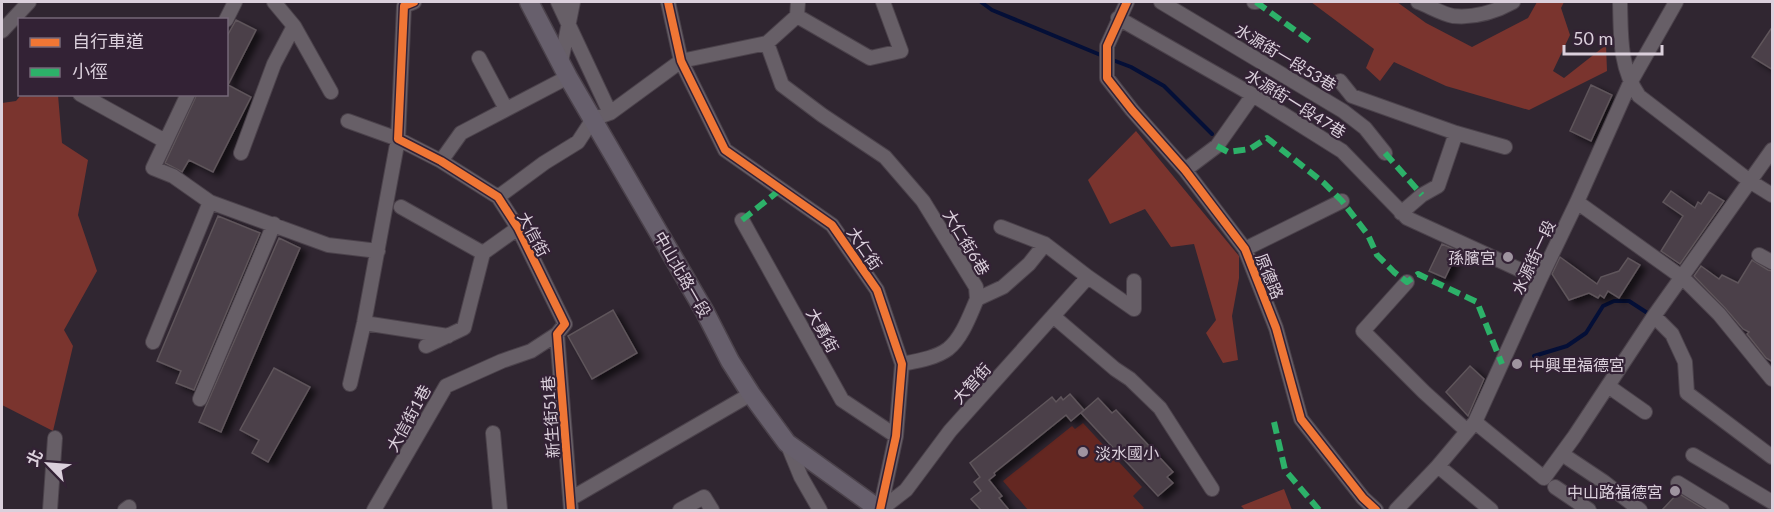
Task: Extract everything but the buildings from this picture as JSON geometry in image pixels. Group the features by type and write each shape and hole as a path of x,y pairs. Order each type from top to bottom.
{"main road":[{"name":"中山北路一段","path":"529,2 565,70 601,116 730,361 751,394 787,442 880,510"}],"street":[{"path":"2,31 29,2"},
{"path":"227,18 235,2"},
{"path":"274,2 294,26 331,92"},
{"path":"558,2 568,22 601,116"},
{"path":"441,161 461,133 506,109 565,70 568,22 573,2"},
{"name":"大仁街","path":"668,2 681,61 725,150 832,225 877,290 902,364 896,436 880,510"},
{"path":"498,197 544,163 578,142 601,116 681,61 767,43 798,9 870,58 901,51 884,2"},
{"name":"原德路","path":"1127,2 1107,46 1107,78 1131,110 1185,170 1245,249 1276,328 1301,419 1363,498 1376,510"},
{"name":"水源街一段53巷","path":"1161,2 1343,111 1365,128 1385,153"},
{"path":"1418,2 1452,16 1477,15 1500,10 1513,2"},
{"path":"1620,2 1622,56 1630,83 1639,96 1751,182 1773,195"},
{"name":"水源街一段","path":"1396,510 1471,426 1577,202 1630,83 1676,2"},
{"path":"350,384 364,323 398,139 406,3"},
{"name":"水源街一段47巷","path":"1118,18 1253,95 1342,151 1407,218 1540,279"},
{"path":"241,153 274,64 294,26"},
{"name":"大仁街6巷","path":"767,43 782,85 885,157 923,201 976,287 977,299 1003,287 1029,264 1045,244"},
{"path":"479,58 506,109"},
{"path":"1340,81 1353,96 1456,133 1505,147"},
{"path":"1185,170 1218,146 1253,95"},
{"path":"84,96 165,141"},
{"path":"187,96 153,168 172,176 210,202 328,245 378,251"},
{"path":"1343,111 1353,96"},
{"name":"大信街","path":"348,122 398,139 441,161 498,197 518,228 561,329"},
{"path":"1401,213 1422,195 1438,186 1456,133"},
{"path":"1550,482 1562,454 1654,316 1773,150"},
{"path":"1245,249 1342,201"},
{"path":"153,342 210,202"},
{"path":"1577,202 1683,278 1719,314 1772,379"},
{"path":"401,207 483,254"},
{"name":"大勇街","path":"742,220 842,399 896,436"},
{"path":"200,399 274,224"},
{"path":"1001,227 1045,244 1134,309 1134,281"},
{"path":"426,346 464,328 483,254 518,228"},
{"path":"1759,255 1773,262"},
{"name":"大智街","path":"880,510 906,490 950,431 1089,277"},
{"path":"1407,282 1363,331 1424,392 1589,510"},
{"path":"902,364 932,357 948,349 959,335 977,299"},
{"path":"1053,316 1130,379 1160,408 1212,489"},
{"path":"1654,316 1672,334 1685,362 1687,393 1773,457"},
{"path":"364,323 448,336"},
{"name":"新生街51巷","path":"561,329 571,505"},
{"name":"大信街1巷","path":"374,510 446,386 531,351 561,329"},
{"path":"1608,386 1645,412"},
{"path":"571,505 751,394"},
{"path":"493,433 500,510"},
{"path":"50,510 55,438"},
{"path":"787,442 801,477 820,510"},
{"path":"1562,454 1640,510"},
{"path":"1693,455 1773,502"},
{"path":"1437,466 1491,510"},
{"path":"1678,483 1722,510"},
{"path":"680,510 704,497 712,510"}],"shaded area":[{"path":"1311,2 1397,2 1426,23 1472,47 1528,18 1537,2 1564,2 1561,8 1570,35 1553,71 1564,78 1606,45 1607,71 1529,110 1446,86 1394,62 1380,81 1366,68 1374,49"},
{"path":"20,96 58,96 62,143 88,160 78,215 97,271 64,330 73,346 53,431 2,405 2,103 16,101"},
{"path":"1136,131 1239,256 1239,278 1232,316 1238,360 1223,363 1206,333 1216,320 1194,244 1171,247 1145,209 1110,224 1088,180"},
{"path":"1083,423 1142,487 1133,496 1144,508 1141,510 1028,510 1003,481 1072,426 1075,429"},
{"path":"1284,489 1292,510 1245,510 1241,506"}],"waterway":[{"path":"981,2 992,10 1103,56"},
{"path":"1110,59 1131,67 1164,86 1212,134"},
{"path":"1534,356 1567,346 1586,333 1603,306 1614,301 1629,301 1649,314"}],"marked path":[{"path":"1256,2 1314,44"},
{"path":"1217,146 1228,152 1250,149 1267,138 1324,183 1342,201 1368,235 1377,255 1394,272 1407,282 1418,274 1477,302 1502,364"},
{"path":"1385,153 1422,195"},
{"path":"742,220 781,189"},
{"path":"1274,422 1285,470 1319,510"}],"cycle path":[{"path":"414,2 404,6 398,139 441,161 498,197 518,228 565,324 557,334 571,510"},
{"path":"668,2 681,61 725,150 832,225 877,290 902,364 896,436 880,510"},
{"path":"1127,2 1107,46 1107,78 1185,170 1245,249 1276,328 1301,419 1363,498 1376,510"}],"place":[{"name":"孫臏宮","path":"1508,257"},
{"name":"中興里福德宮","path":"1517,364"},
{"name":"淡水國小","path":"1083,452"},
{"name":"中山路福德宮","path":"1675,491"}]}
